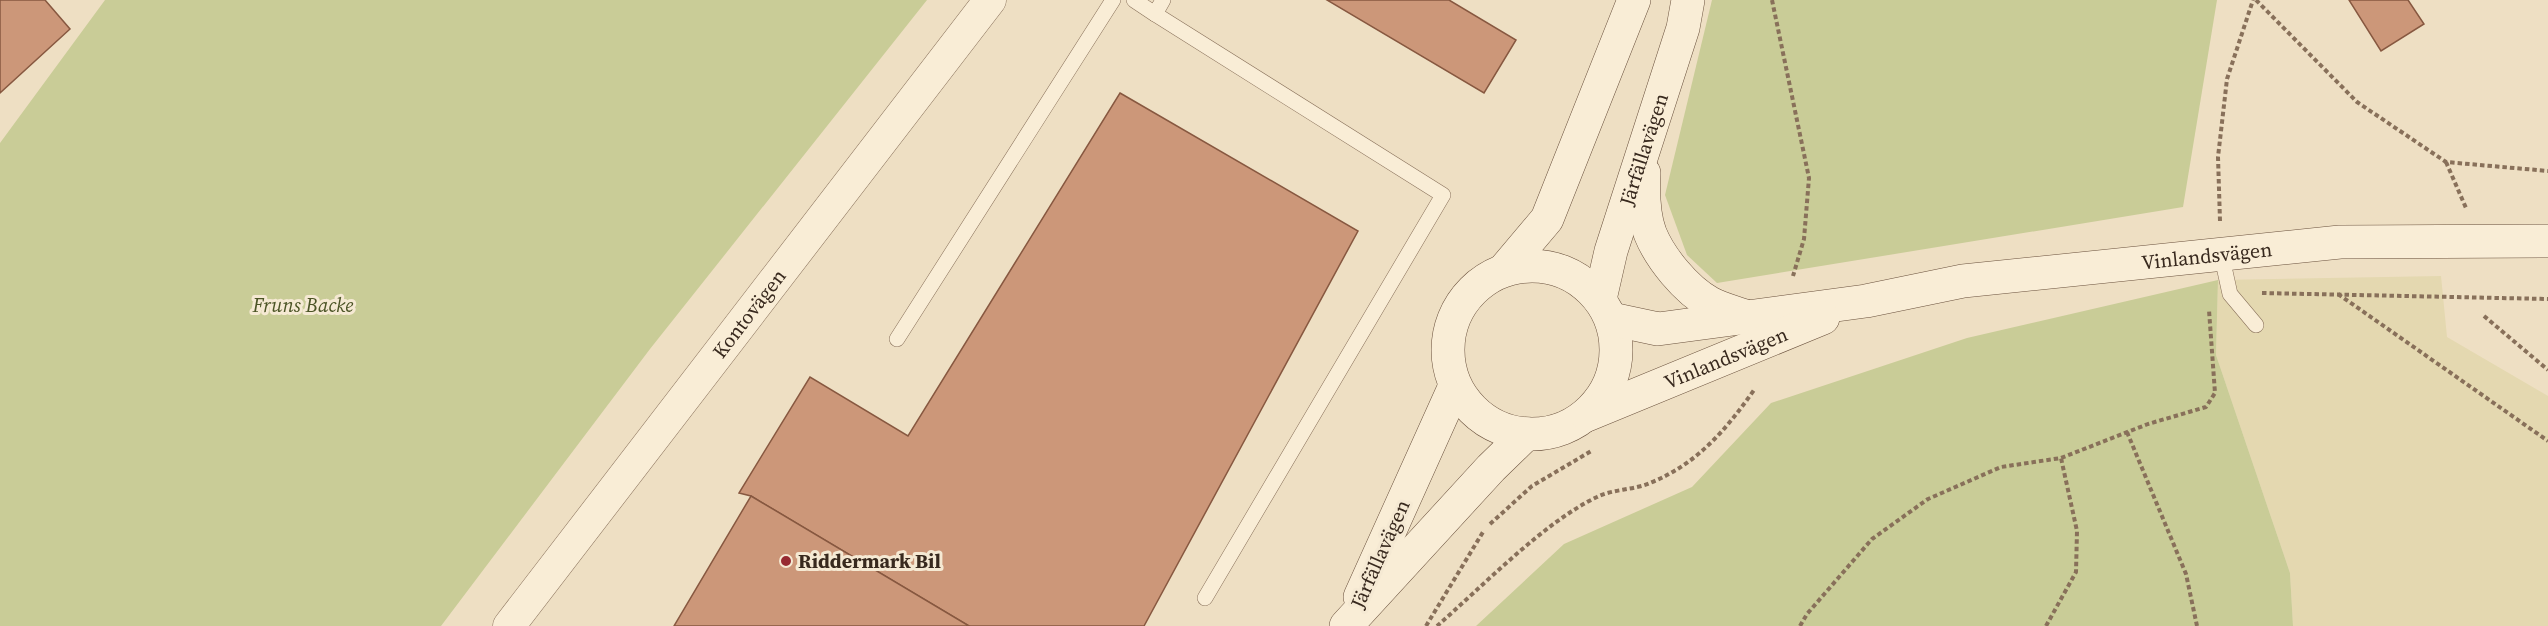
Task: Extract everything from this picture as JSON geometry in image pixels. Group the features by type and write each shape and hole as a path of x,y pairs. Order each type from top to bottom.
{"street":[{"name":"Kontovägen","path":"509,626 990,0"},
{"path":"1504,270 1547,219 1634,0"},
{"name":"Järfällavägen","path":"1606,309 1611,250 1683,28 1688,0"},
{"path":"1645,146 1642,199 1650,233 1668,263 1686,284 1709,303 1747,317"},
{"name":"Vinlandsvägen","path":"1606,309 1658,329 1866,301 1963,281 2221,253 2340,242 2548,241"},
{"path":"1525,265 1547,266 1576,278 1606,309 1616,339 1616,361 1611,382 1600,400 1585,416 1568,427 1547,433 1526,434 1505,430 1486,421 1468,405 1455,386 1448,363 1448,339 1454,317 1466,297 1483,280 1504,270 1525,265"},
{"name":"Vinlandsvägen","path":"1585,416 1866,301"},
{"name":"Järfällavägen","path":"1347,624 1455,386"},
{"name":"Järfällavägen","path":"1347,624 1491,468 1526,434"}],"lane":[{"path":"897,339 1113,0"},
{"path":"1134,0 1443,195 1205,598"},
{"path":"1155,14 1163,0"},
{"path":"2221,253 2230,294 2256,325"}],"path":[{"path":"1772,0 1809,177 1804,239 1793,278"},
{"path":"2221,253 2218,157 2227,79 2254,0 2357,102 2446,162 2548,171"},
{"path":"2446,162 2470,218"},
{"path":"1800,626 1806,614 1872,539 1928,499 2001,467 2061,458 2127,432 2206,407 2215,393 2207,290 2230,294 2337,293 2548,299"},
{"path":"2337,293 2548,441"},
{"path":"2484,316 2548,370"},
{"path":"1437,626 1548,530 1598,497 1650,483 1697,458 1728,426 1754,390"},
{"path":"2127,432 2186,574 2197,626"},
{"path":"1426,626 1484,530 1532,486 1603,444"},
{"path":"2046,626 2076,572 2078,531 2061,458"}],"shaded area":[{"path":"2441,276 2447,337 2548,396 2548,626 2293,626 2290,573 2216,355 2218,280"}],"green space":[{"name":"Fruns Backe","path":"105,0 927,0 650,349 441,626 0,626 0,143"},
{"path":"1712,0 2217,0 2183,207 1717,283 1687,255 1665,195"},
{"path":"2218,280 2216,355 2290,573 2293,626 1476,626 1564,544 1692,487 1771,403 1967,338"}],"building":[{"path":"0,0 45,0 70,29 0,93"},
{"path":"1327,0 1449,0 1516,40 1484,93"},
{"path":"2349,0 2408,0 2424,24 2381,51"},
{"path":"1120,93 1358,231 1144,626 969,626 751,496 739,493 810,377 908,436"},
{"name":"Riddermark Bil","path":"751,496 969,626 674,626"}],"place":[{"name":"Riddermark Bil","path":"786,561"}]}
